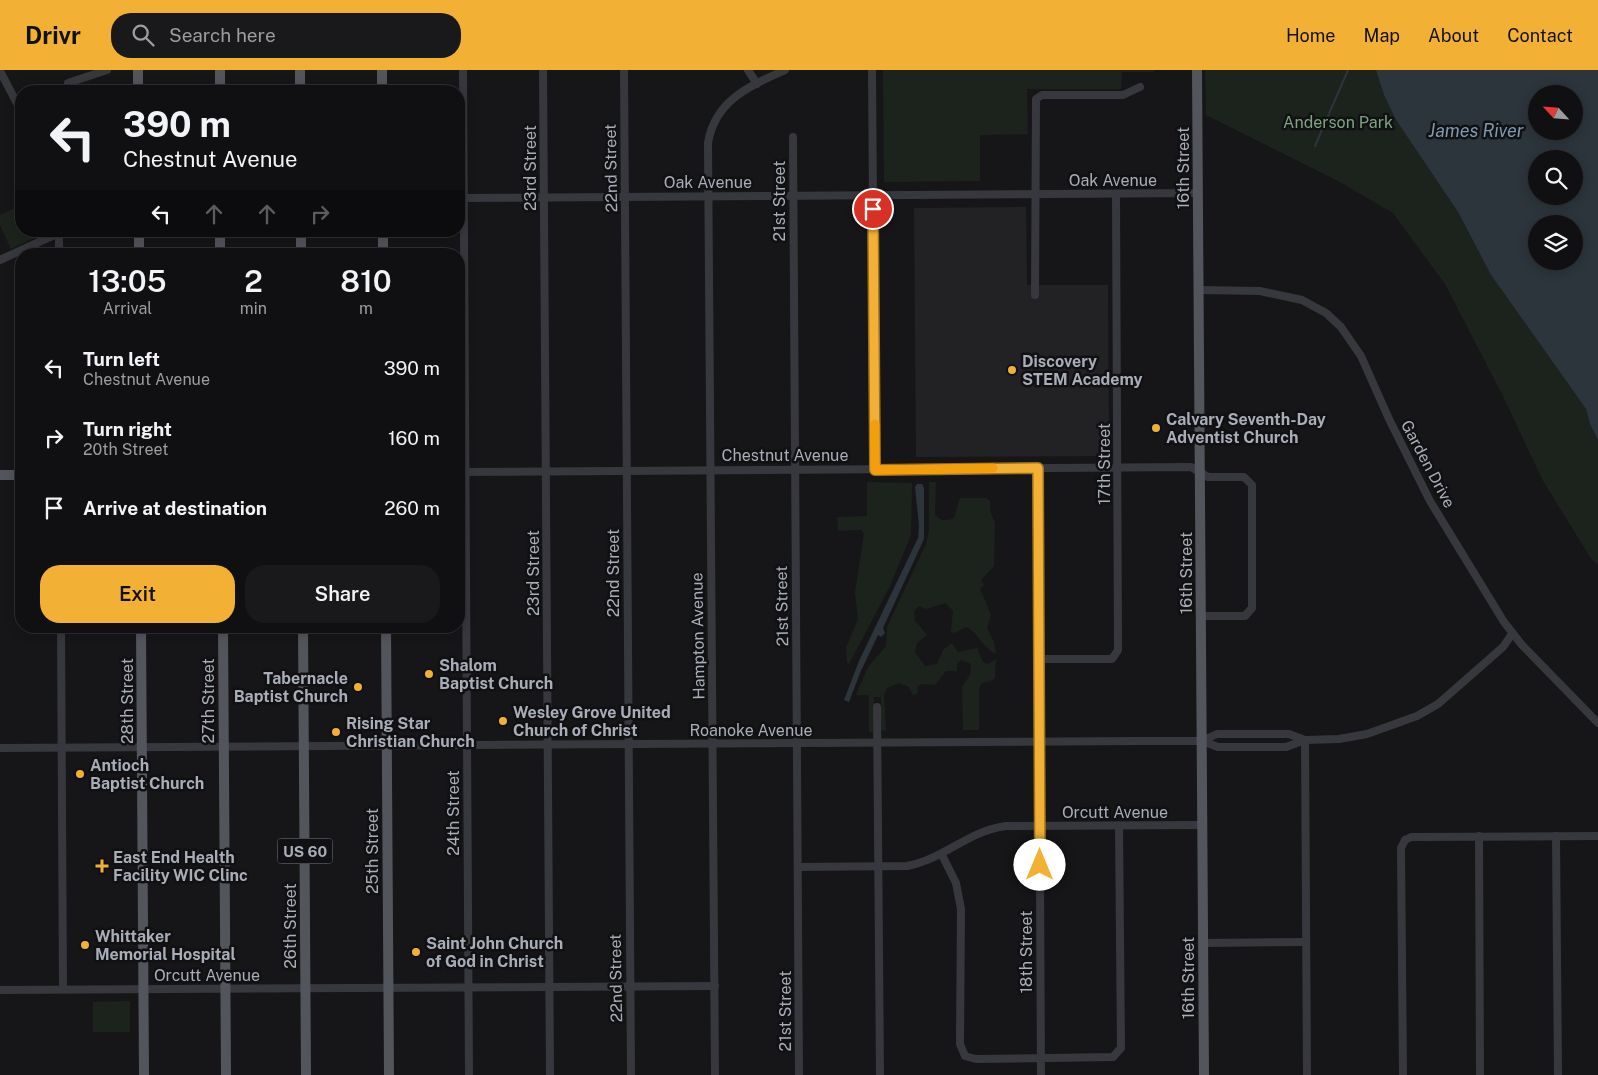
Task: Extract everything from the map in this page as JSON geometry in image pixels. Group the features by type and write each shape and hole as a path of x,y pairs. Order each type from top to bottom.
{"main road":[{"path":"138,70 138,85"},
{"path":"220,70 220,85"},
{"path":"300,70 300,85"},
{"path":"382,70 382,85"},
{"name":"16th Street","path":"1197,70 1204,1075"},
{"path":"0,475 15,475"},
{"name":"28th Street","path":"142,633 144,1075"},
{"name":"27th Street","path":"223,633 226,1075"},
{"name":"26th Street","path":"304,633 306,1075"},
{"name":"25th Street","path":"386,633 388,1075"}],"street":[{"path":"68,84 107,70"},
{"name":"24th Street","path":"462,70 462,85"},
{"name":"23rd Street","path":"544,70 550,1075"},
{"name":"22nd Street","path":"624,70 631,1075"},
{"path":"748,70 757,84"},
{"name":"Hampton Avenue","path":"715,1075 708,143 714,122 730,100 785,70"},
{"path":"872,70 875,470"},
{"path":"0,71 15,100"},
{"path":"1035,295 1036,99 1042,95 1123,95 1140,87"},
{"name":"21st Street","path":"793,137 799,1075"},
{"name":"Oak Avenue","path":"465,198 1198,193"},
{"name":"17th Street","path":"1038,659 1112,659 1118,657 1116,194"},
{"path":"26,248 50,237"},
{"path":"0,260 15,253"},
{"name":"Garden Drive","path":"1199,290 1260,291 1302,300 1326,313 1341,327 1361,356 1389,419 1430,501 1512,634 1598,723"},
{"name":"Chestnut Avenue","path":"465,472 1191,467 1208,476 1248,478 1252,485 1251,612 1245,616 1201,616"},
{"name":"18th Street","path":"1038,468 1041,1075"},
{"path":"61,633 63,989"},
{"name":"24th Street","path":"464,633 469,1075"},
{"name":"Roanoke Avenue","path":"0,748 1202,741 1218,747 1286,747 1305,740 1340,739 1367,734 1417,716 1452,693 1502,647 1512,634"},
{"path":"877,707 880,1075"},
{"name":"Roanoke Avenue","path":"1202,741 1217,734 1289,734 1305,740"},
{"path":"1305,740 1307,1075"},
{"name":"Orcutt Avenue","path":"798,867 907,866 942,855 964,840 984,831 1006,826 1202,825"},
{"path":"942,855 956,883 961,909 961,1052 964,1056 976,1059 1113,1057 1121,1048 1119,826"},
{"path":"1479,836 1480,1075"},
{"path":"1556,836 1558,1075"},
{"path":"1403,1075 1402,838 1598,836"},
{"path":"1203,943 1306,942"},
{"name":"Orcutt Avenue","path":"0,990 715,986"}],"shaded area":[{"name":"Discovery STEM Academy","path":"1026,207 1027,285 1108,285 1109,456 916,457 914,208"}],"green space":[{"path":"883,70 1154,70 1154,72 1122,72 1121,89 1027,89 1028,134 980,135 980,181 884,182"},
{"name":"Anderson Park","path":"1205,70 1376,70 1384,95 1396,120 1458,212 1491,275 1586,409 1590,424 1598,440 1598,565 1590,557 1542,479 1503,396 1445,284 1393,213 1338,181 1206,115"},
{"path":"15,208 15,237 36,237 11,249 0,225 0,215"},
{"path":"867,482 912,483 911,535 890,586 849,664 847,662 846,648 858,619 855,592 864,533 861,530 838,531 837,517 867,516"},
{"path":"929,482 936,482 935,515 942,520 954,518 960,498 986,498 990,501 990,511 995,523 994,566 981,580 984,585 980,588 991,615 987,628 994,642 996,654 966,627 955,633 951,632 953,611 946,603 926,609 919,606 914,611 915,621 927,635 917,643 915,652 925,666 937,664 943,650 952,643 958,652 977,648 983,662 988,664 996,659 995,678 982,683 979,688 979,730 963,730 962,687 970,675 971,664 961,660 957,664 957,671 946,671 935,685 922,684 918,686 917,694 913,695 909,687 899,683 887,688 884,695 886,731 881,730 881,697 874,697 873,732 869,732 869,695 856,695 868,667 886,646 887,627 926,544 929,530"},
{"path":"130,1001 130,1032 93,1032 93,1002"}],"water":[{"name":"James River","path":"1376,70 1598,70 1598,440 1590,424 1586,409 1491,275 1458,212 1396,120 1384,95"},
{"path":"917,484 922,484 924,488 924,539 883,628 885,633 881,637 878,635 849,702 844,700 859,661 918,538 919,526 915,487"}],"waterway":[{"path":"1315,146 1348,70"}],"slow traffic":[{"path":"875,424 875,470 993,468"}],"place":[{"name":"Discovery STEM Academy","path":"1012,370"},
{"name":"Calvary Seventh-Day Adventist Church","path":"1156,428"},
{"name":"Shalom Baptist Church","path":"429,674"},
{"name":"Tabernacle Baptist Church","path":"358,687"},
{"name":"Wesley Grove United Church of Christ","path":"503,721"},
{"name":"Rising Star Christian Church","path":"336,732"},
{"name":"Antioch Baptist Church","path":"80,774"},
{"name":"East End Health Facility WIC Clinc","path":"102,866"},
{"name":"Whittaker Memorial Hospital","path":"85,945"},
{"name":"Saint John Church of God in Christ","path":"416,952"}],"route":[{"path":"873,209 875,470 1038,468 1040,865"}]}
